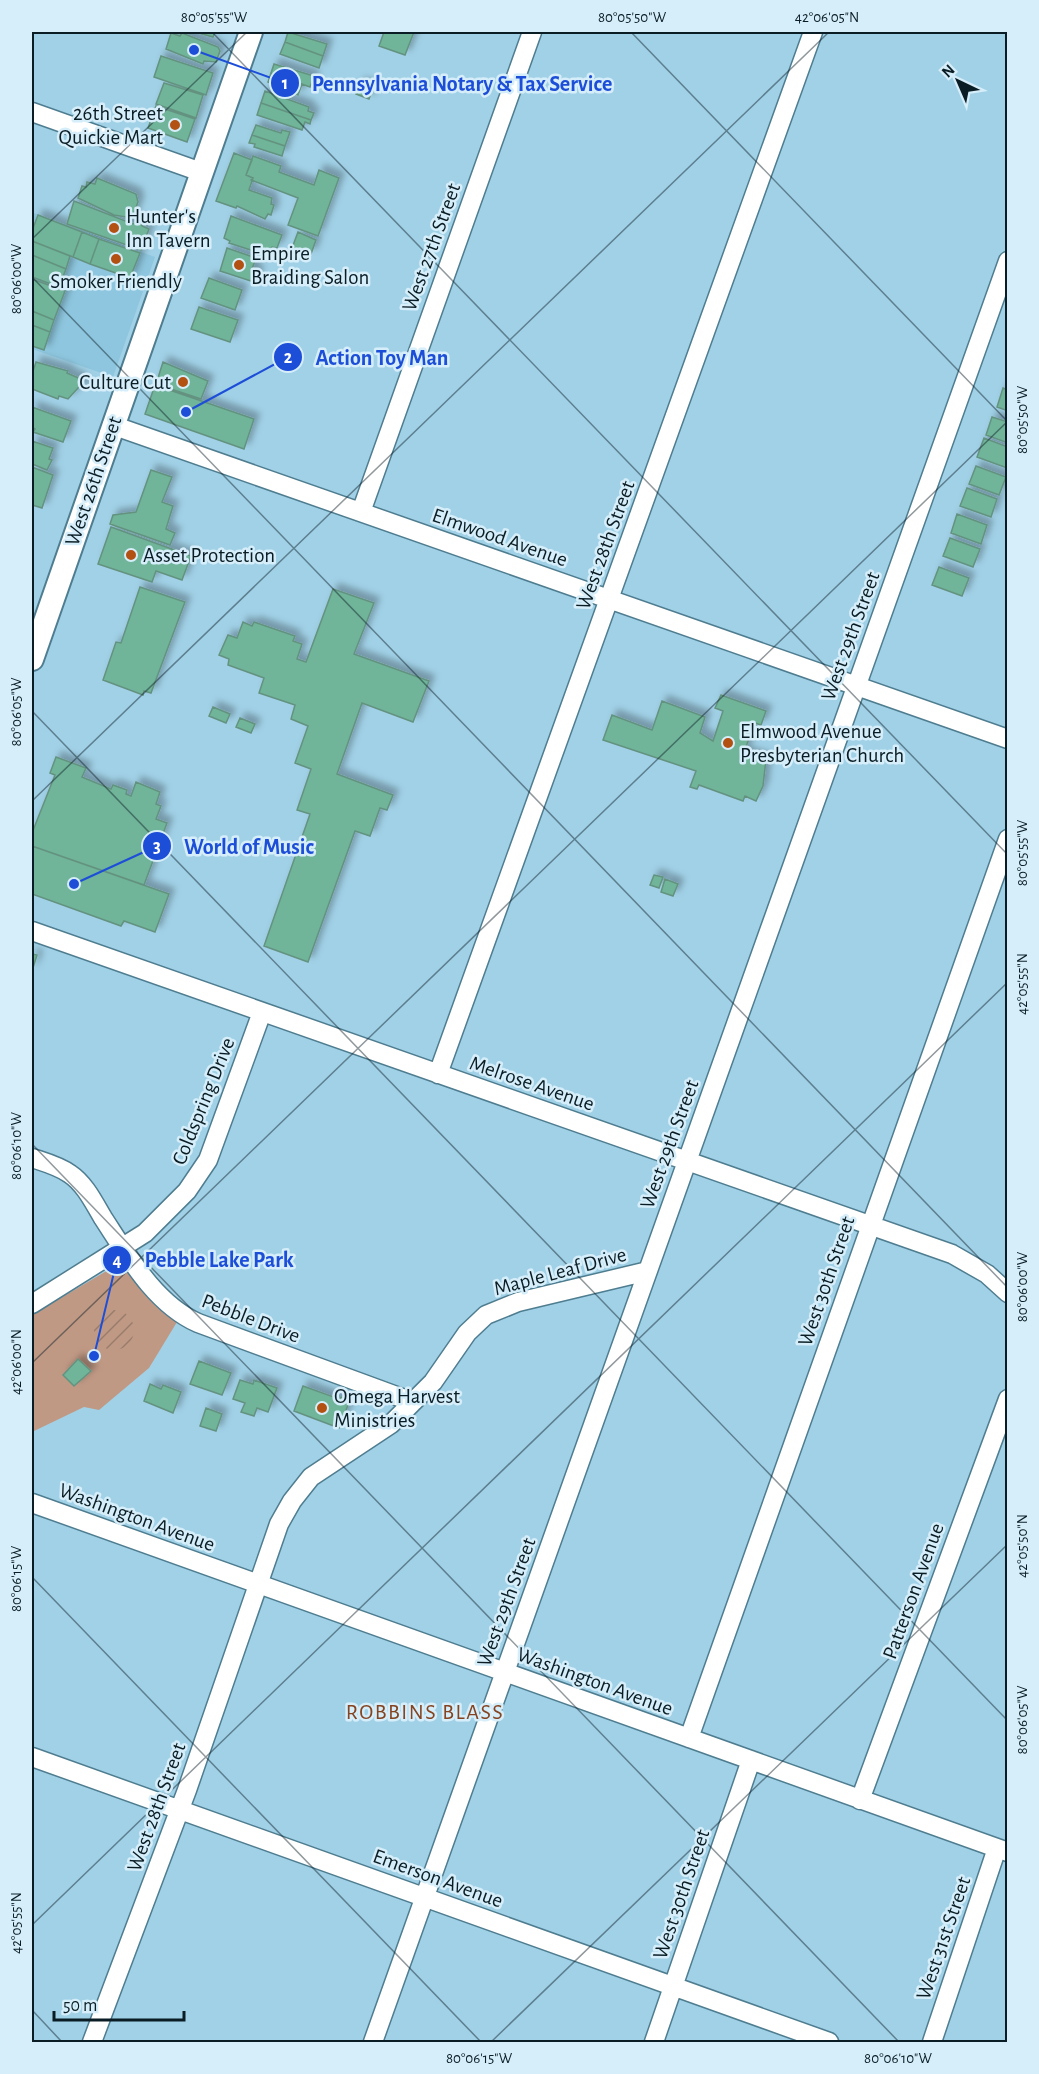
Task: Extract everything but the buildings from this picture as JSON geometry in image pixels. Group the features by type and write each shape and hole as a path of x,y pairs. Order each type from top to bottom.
{"main road":[{"name":"West 26th Street","path":"33,647 251,32"}],"street":[{"name":"West 27th Street","path":"361,512 532,32"},
{"name":"West 28th Street","path":"438,1074 813,32"},
{"path":"32,112 201,172"},
{"name":"West 29th Street","path":"373,2043 1008,261"},
{"name":"Elmwood Avenue","path":"112,425 1008,739"},
{"name":"West 30th Street","path":"689,1738 1008,839"},
{"name":"Melrose Avenue","path":"32,931 964,1259 987,1274 1008,1293"},
{"name":"Coldspring Drive","path":"32,1304 123,1248 162,1219 188,1191 203,1168 262,1012"},
{"name":"Pebble Drive","path":"32,1158 58,1167 76,1179 123,1248 161,1297 189,1319 413,1402"},
{"name":"Maple Leaf Drive","path":"259,1585 286,1509 304,1485 311,1477 373,1437 413,1402 446,1366 471,1328 486,1316 518,1302 648,1271"},
{"name":"Patterson Avenue","path":"860,1800 1008,1399"},
{"name":"Washington Avenue","path":"32,1503 1002,1850"},
{"name":"West 28th Street","path":"92,2043 180,1810 259,1585"},
{"name":"Emerson Avenue","path":"32,1757 829,2043"},
{"name":"West 30th Street","path":"654,2043 751,1760"},
{"name":"West 31st Street","path":"932,2043 1002,1850"}],"shaded area":[{"path":"34,213 155,257 113,377 32,349 32,221"},
{"path":"120,1263 133,1273 177,1322 149,1368 99,1410 84,1407 32,1432 32,1315"},
{"path":"114,1310 122,1311 128,1316 133,1322 133,1338 128,1344 122,1349 114,1350 106,1349 100,1344 95,1338 94,1330 95,1322 100,1316 106,1311"}],"place":[{"name":"Pennsylvania Notary & Tax Service","path":"194,50"},
{"name":"26th Street Quickie Mart","path":"175,125"},
{"name":"Hunter's Inn Tavern","path":"114,228"},
{"name":"Smoker Friendly","path":"116,259"},
{"name":"Empire Braiding Salon","path":"239,265"},
{"name":"Culture Cut","path":"183,382"},
{"name":"Action Toy Man","path":"186,412"},
{"name":"Asset Protection","path":"131,555"},
{"name":"Elmwood Avenue Presbyterian Church","path":"728,743"},
{"name":"World of Music","path":"74,884"},
{"name":"Pebble Lake Park","path":"94,1356"},
{"name":"Omega Harvest Ministries","path":"322,1408"}],"district":[{"name":"ROBBINS BLASS","path":"425,1711"}]}
